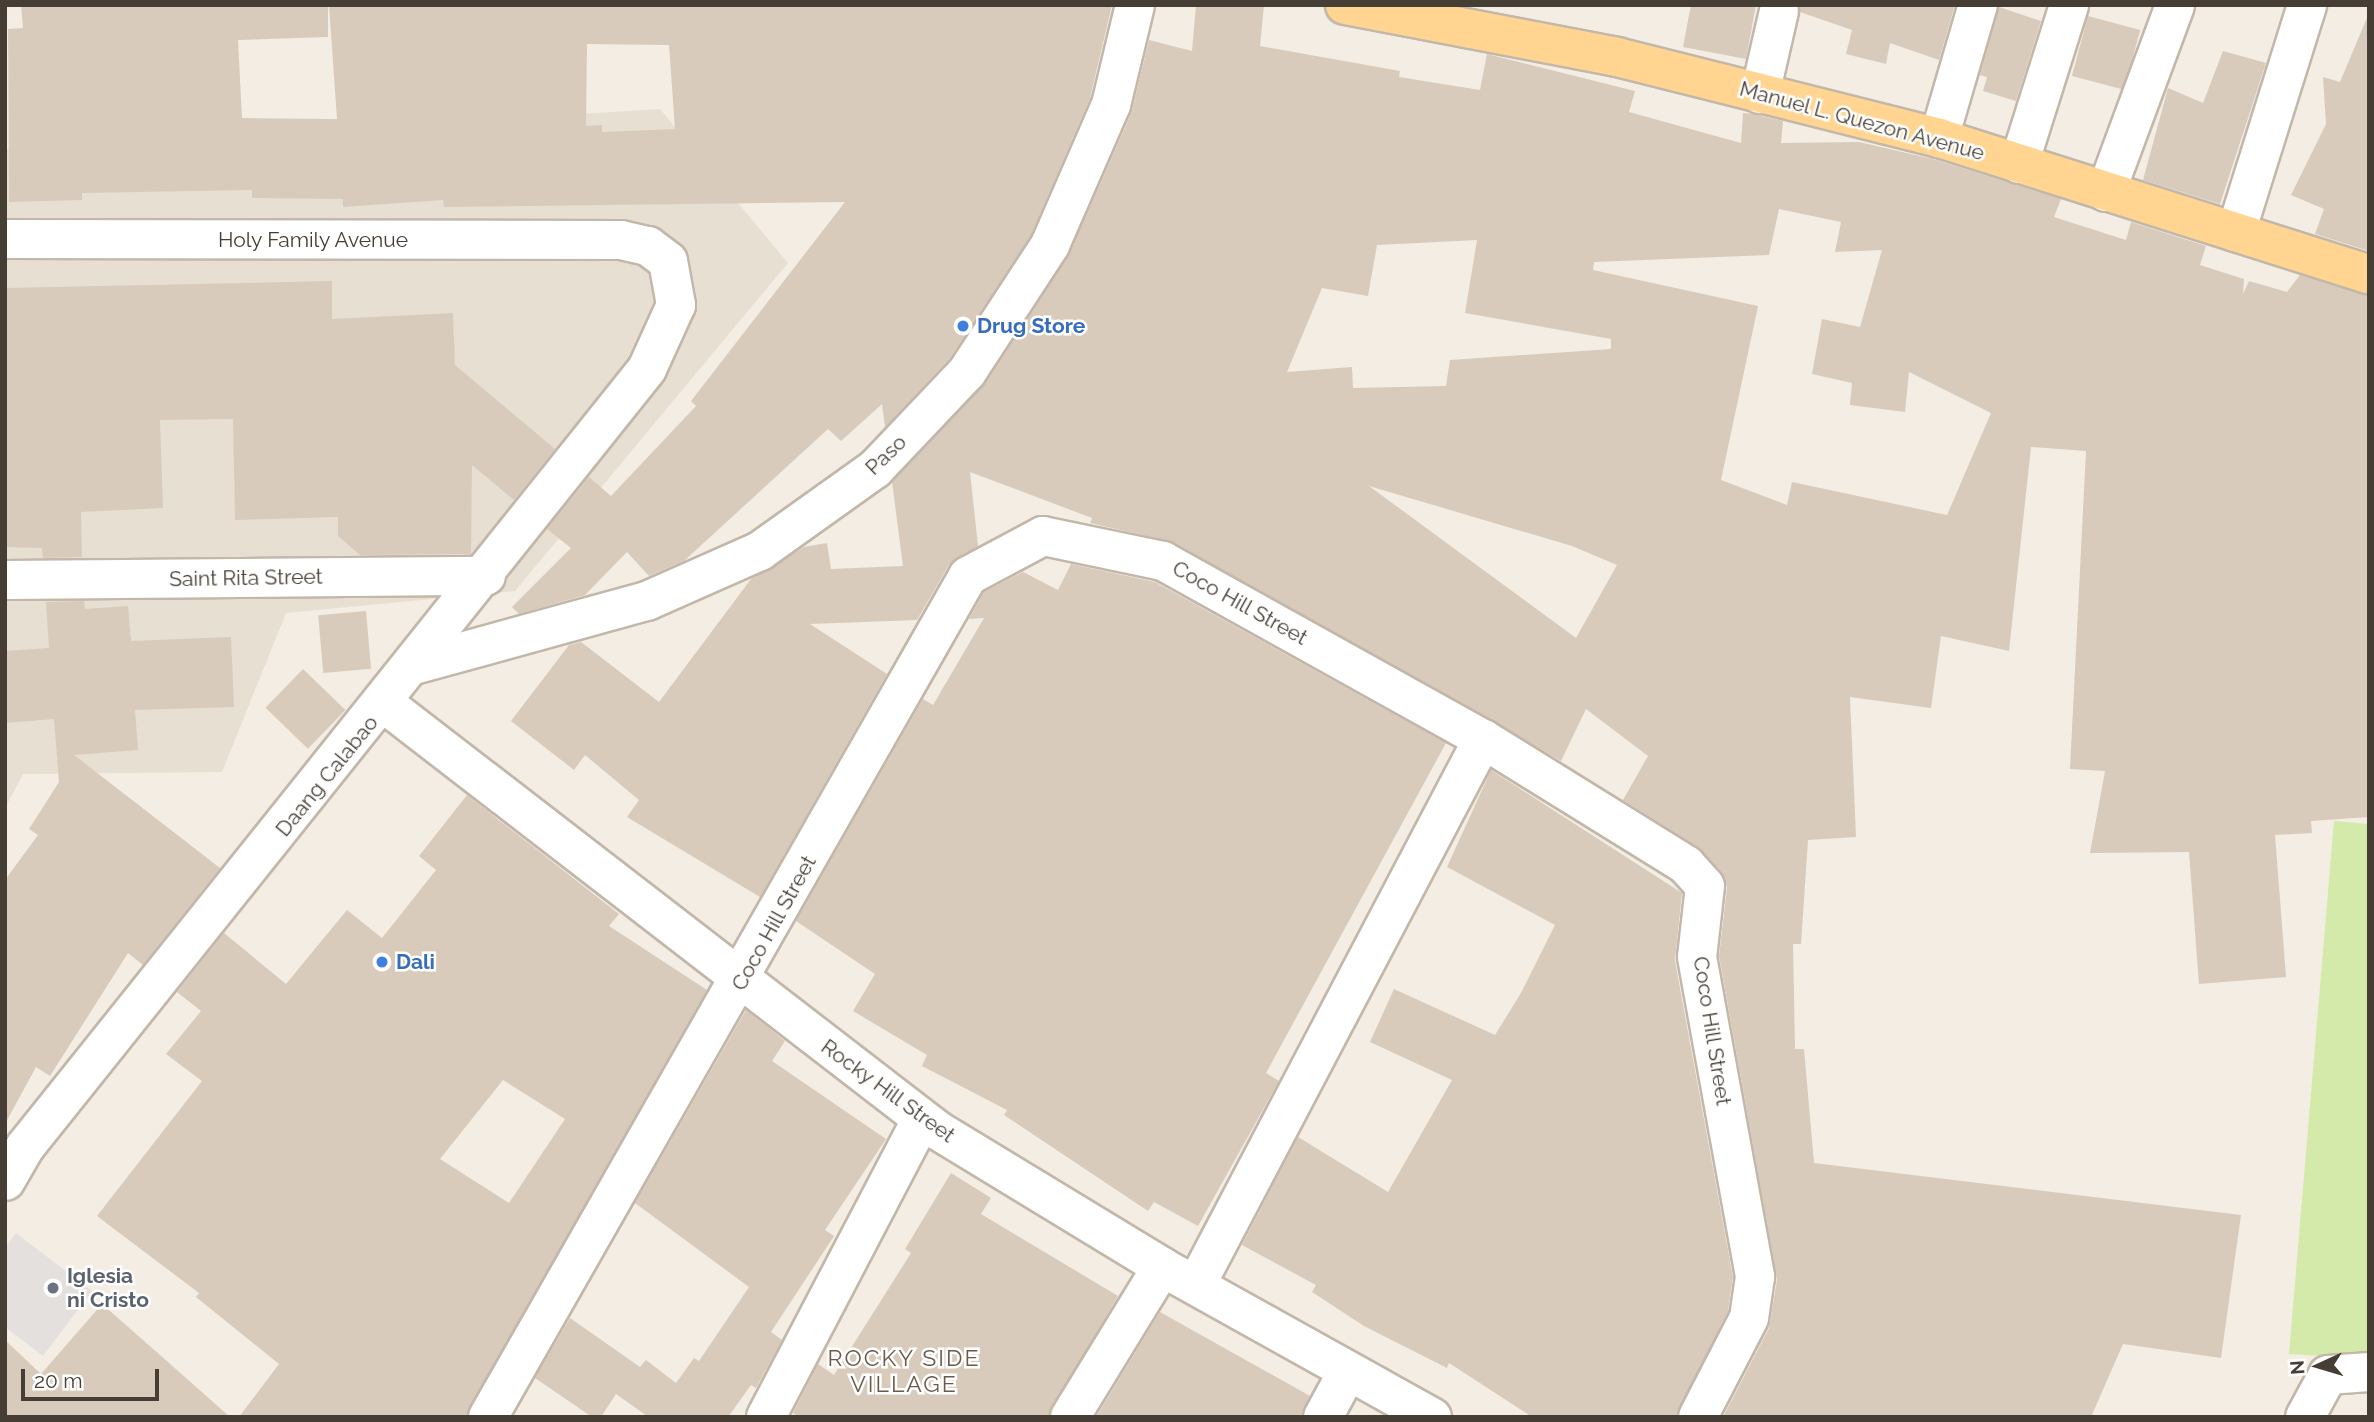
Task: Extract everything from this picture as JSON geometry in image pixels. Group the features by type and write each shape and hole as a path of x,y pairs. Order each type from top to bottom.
{"main road":[{"name":"Manuel L. Quezon Avenue","path":"1345,5 1442,14 1939,138 2369,274"}],"street":[{"name":"Paso","path":"414,665 647,600 761,551 875,469 967,372 1050,244 1111,105 1135,5"},
{"path":"1939,138 1978,5"},
{"path":"2020,164 2069,5"},
{"path":"2106,191 2161,23 2175,5"},
{"path":"2236,232 2307,5"},
{"path":"1760,94 1779,11"},
{"name":"Holy Family Avenue","path":"5,239 621,240 648,246 668,261 674,281 669,331 647,369"},
{"name":"Daang Calabao","path":"5,1181 25,1147 385,704 647,369"},
{"name":"Coco Hill Street","path":"488,1417 742,981 968,576 1043,536 1163,561 1483,739 1686,864 1705,886 1697,957 1755,1277 1749,1318 1698,1417"},
{"name":"Saint Rita Street","path":"5,580 486,576"},
{"name":"Rocky Hill Street","path":"385,704 922,1119 1162,1267 1432,1417"},
{"path":"1196,1285 1483,739"},
{"path":"766,1417 922,1119"},
{"path":"1070,1417 1162,1267"},
{"path":"1323,1417 1348,1371"},
{"path":"2305,1417 2328,1376 2369,1372"}],"shaded area":[{"path":"660,109 788,263 515,591 286,613 222,772 23,774 5,808 5,150"},
{"path":"16,1233 92,1291 43,1356 5,1327 5,1248"}],"green space":[{"path":"2334,821 2369,824 2369,1359 2289,1354"}],"building":[{"path":"21,5 328,5 328,37 238,40 242,118 337,119 329,5 1112,5 1090,98 1031,235 950,358 885,427 882,404 841,441 828,429 684,561 649,576 627,552 585,595 519,614 512,607 571,548 547,529 589,477 611,496 696,406 691,401 845,202 444,207 443,200 343,207 343,199 252,198 252,190 82,193 82,200 9,202 8,29 23,28","holes":["587,44 669,45 675,129 602,132 602,125 586,126"]},
{"path":"1196,5 1264,5 1260,46 1400,71 1399,77 1480,90 1487,54 1635,91 1629,112 1741,143 1743,113 1753,114 1783,121 1781,143 1859,142 1933,159 2061,199 2054,217 2126,240 2131,222 2206,246 2200,265 2244,279 2243,294 2249,281 2287,292 2300,275 2369,295 2369,817 2311,821 2312,833 2275,835 2286,977 2199,984 2189,852 2090,853 2105,771 2070,769 2086,451 2031,447 2009,651 1941,636 1931,708 1850,697 1856,837 1808,840 1801,944 1793,944 1795,1049 1804,1049 1814,1163 2241,1215 2221,1358 2123,1344 2091,1417 1723,1417 1769,1328 1777,1280 1719,956 1727,888 1722,872 1698,847 1623,800 1648,756 1586,709 1561,761 1173,542 1090,523 1092,518 970,472 978,546 949,565 917,620 810,624 887,674 760,897 627,817 639,800 585,755 574,770 511,721 569,645 581,642 659,702 751,579 804,547 827,543 831,569 903,566 892,482 985,384 1068,257 1131,114 1149,40 1192,51","holes":["1779,209 1841,222 1835,252 1882,250 1860,327 1822,319 1812,374 1852,383 1850,405 1905,412 1909,372 1991,413 1947,515 1792,482 1787,505 1721,480 1758,306 1593,270 1594,262 1769,255","1477,240 1465,313 1611,339 1611,349 1450,360 1446,386 1353,388 1352,367 1287,372 1322,288 1368,296 1377,245","1369,486 1572,546 1617,565 1576,638"]},
{"path":"1691,5 1756,5 1746,59 1683,47"},
{"path":"1800,5 1955,5 1939,60 1890,43 1886,64 1846,54 1852,30 1800,12"},
{"path":"1999,7 2041,21 2016,101 1983,91 1987,77 1980,75"},
{"path":"2369,13 2369,251 2315,234 2324,209 2291,195 2326,124 2323,77 2340,82"},
{"path":"2088,16 2140,30 2124,90 2072,76"},
{"path":"2223,51 2266,63 2220,204 2143,180 2168,88 2203,103"},
{"path":"332,281 332,319 453,313 455,365 555,449 514,500 472,465 471,554 360,555 338,536 338,517 235,520 233,419 160,420 163,508 81,512 82,557 43,558 42,548 5,547 5,288"},
{"path":"1071,564 1155,582 1446,743 1266,1073 1279,1081 1198,1226 1154,1202 1148,1211 1004,1115 1007,1110 922,1066 927,1055 853,1011 875,974 796,921 923,699 933,705 984,618 969,619 984,592 1023,572 1058,590"},
{"path":"84,601 85,609 128,606 131,641 231,637 234,707 135,710 138,750 74,755 220,868 143,965 128,953 50,1076 36,1067 5,1124 5,880 38,835 29,829 59,782 54,719 5,723 5,651 49,648 46,602"},
{"path":"366,611 371,669 323,673 318,615"},
{"path":"303,669 345,710 308,749 265,708"},
{"path":"1491,770 1682,893 1675,961 1733,1277 1728,1311 1676,1417 1532,1417 1449,1363 1447,1368 1364,1326 1312,1292 1316,1285 1242,1245 1298,1137 1388,1192 1452,1080 1370,1042 1394,989 1495,1035 1521,993 1555,925 1447,867"},
{"path":"467,795 619,914 609,926 707,990 466,1417 239,1417 279,1364 196,1297 199,1293 97,1216 202,1081 166,1054 201,1011 177,992 224,933 286,984 347,910 382,938 436,870 419,856","holes":["503,1080 565,1119 509,1203 440,1159"]},
{"path":"746,1010 785,1041 772,1061 886,1139 825,1230 834,1236 771,1332 782,1340 756,1388 751,1385 728,1417 647,1416 616,1394 601,1417 592,1417 535,1378 570,1318 640,1367 646,1360 676,1383 694,1358 699,1361 749,1287 635,1203"},
{"path":"951,1173 991,1198 981,1214 1118,1296 1048,1417 799,1417 793,1413 818,1364 834,1375 911,1253 905,1249"},
{"path":"102,1304 230,1417 5,1417 5,1340 41,1374"},
{"path":"1160,1312 1310,1396 1301,1417 1096,1417"}],"place":[{"name":"Drug Store","path":"963,326"},
{"name":"Dali","path":"382,962"},
{"name":"Iglesia ni Cristo","path":"53,1288"}],"district":[{"name":"ROCKY SIDE VILLAGE","path":"904,1371"}]}
